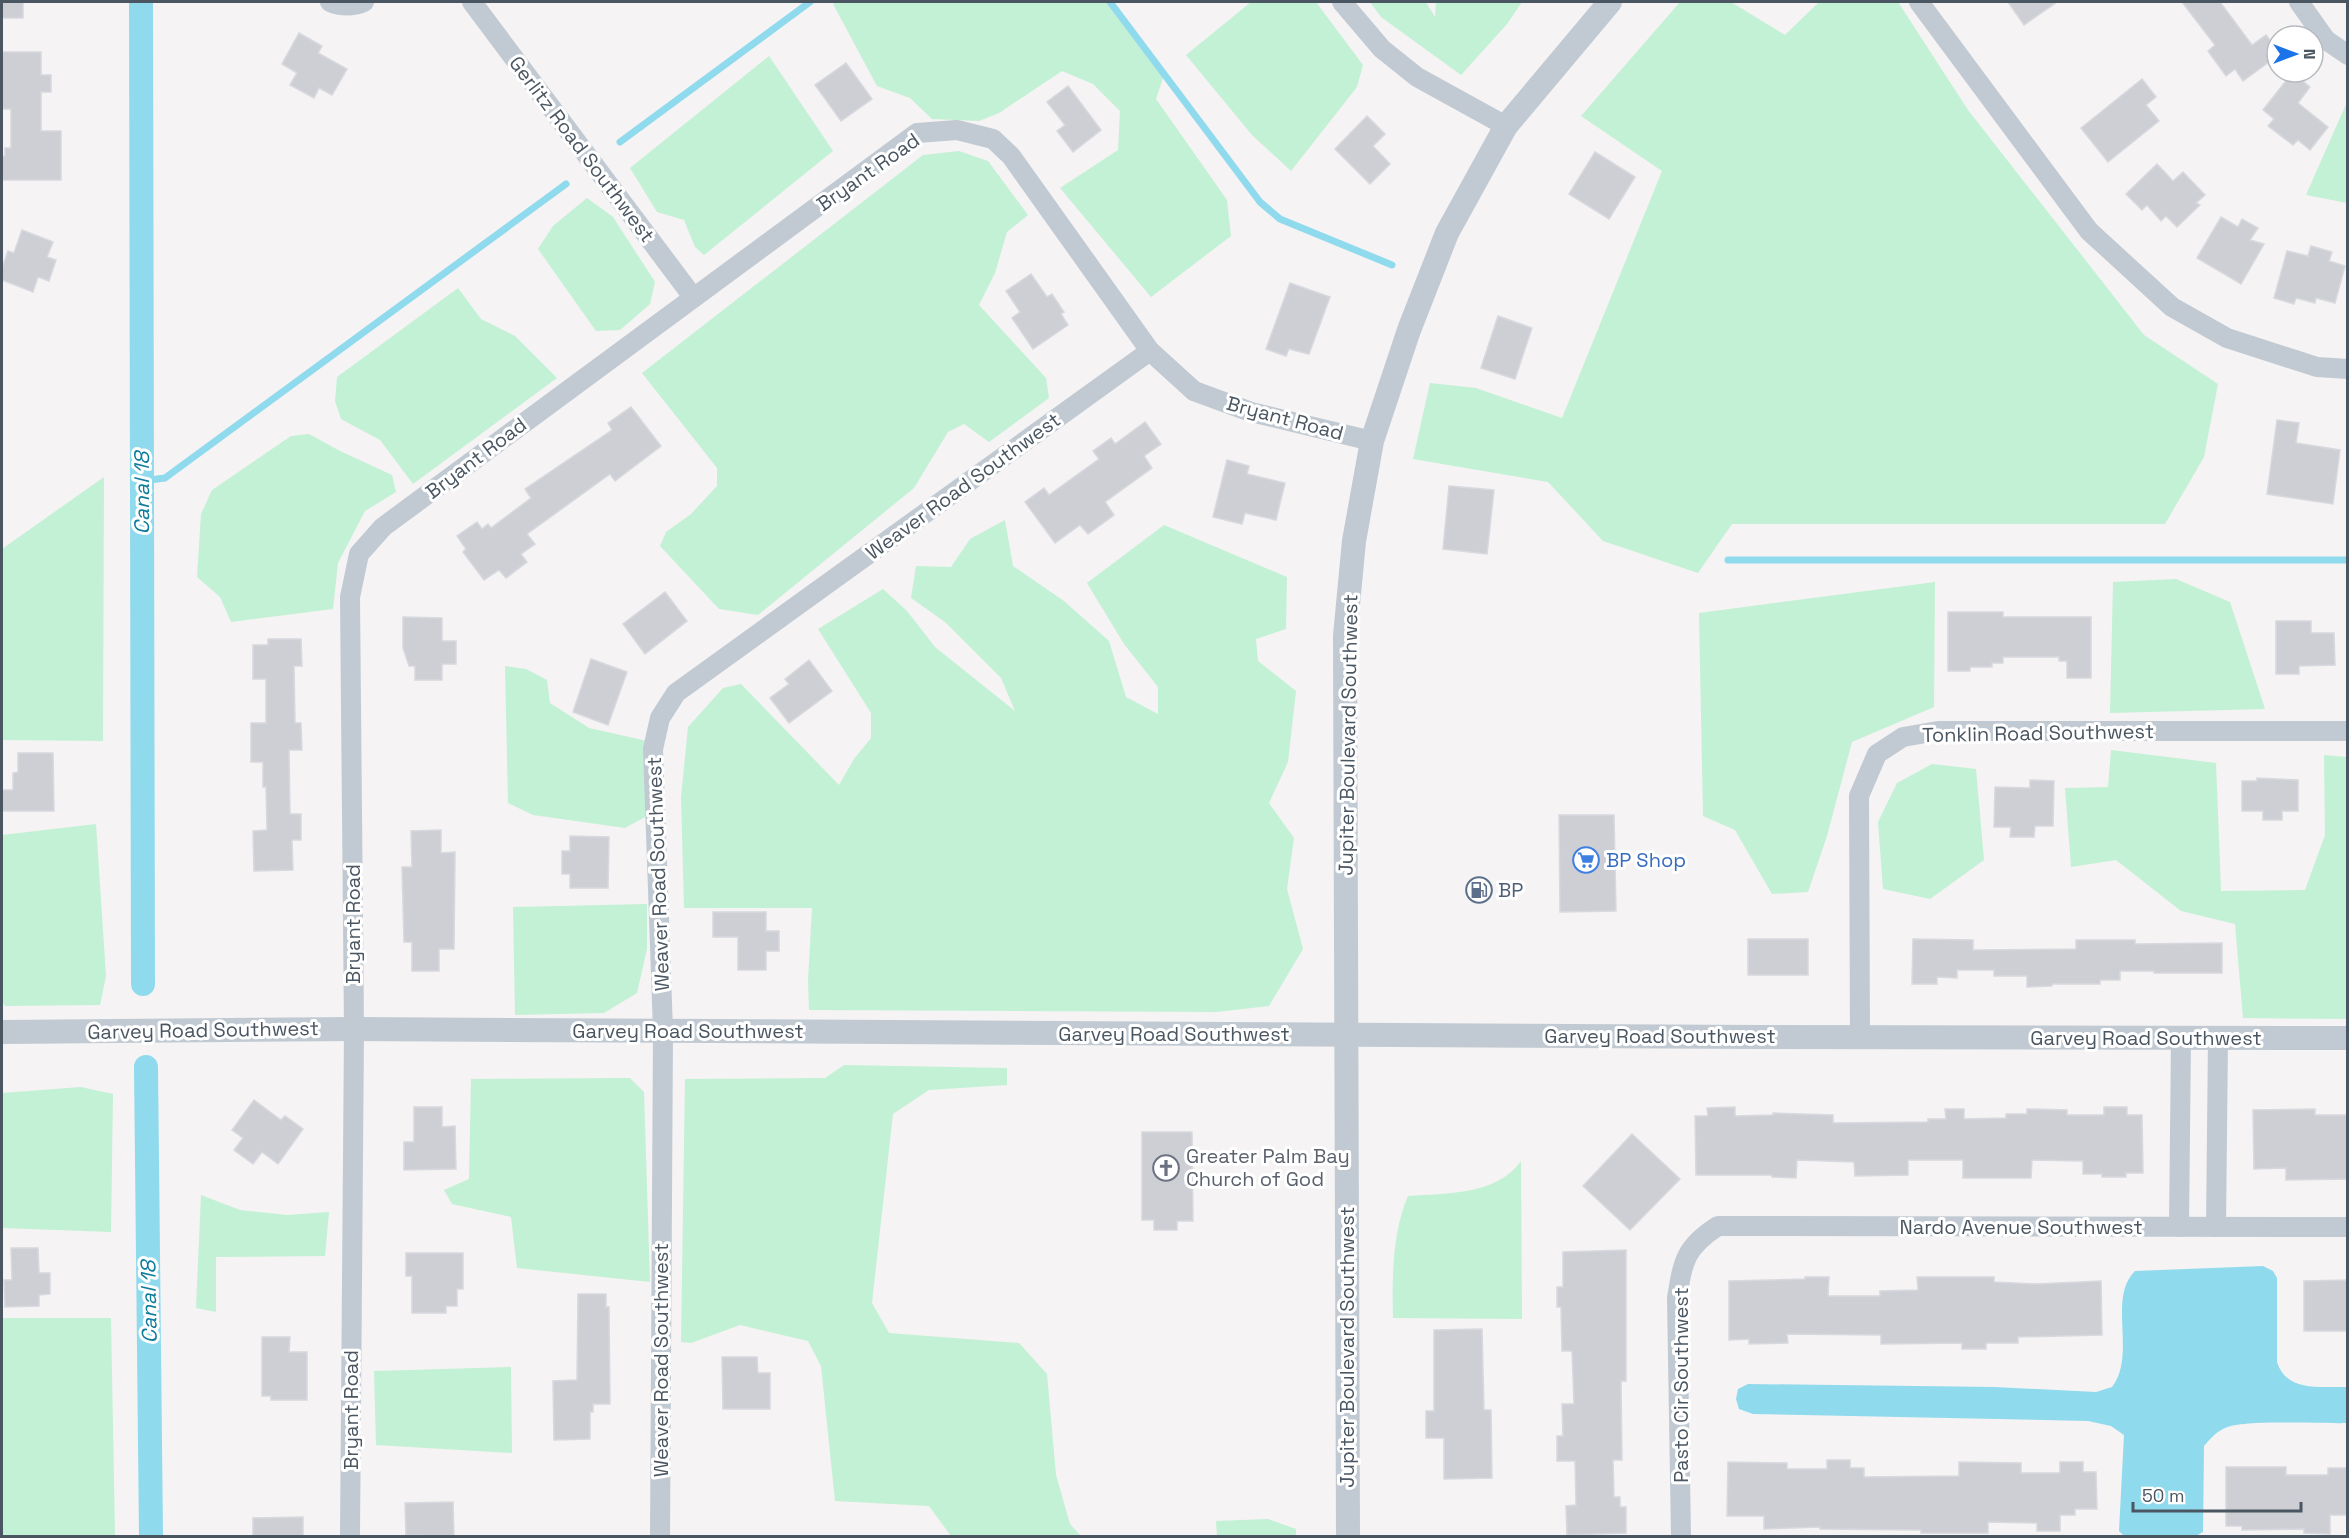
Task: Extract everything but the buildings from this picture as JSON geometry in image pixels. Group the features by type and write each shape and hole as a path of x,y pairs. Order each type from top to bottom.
{"street":[{"path":"330,2 342,6 353,6 364,2"},
{"name":"Gerlitz Road Southwest","path":"472,2 693,297"},
{"path":"1342,2 1382,49 1417,77 1506,126"},
{"name":"Jupiter Boulevard Southwest","path":"1348,1536 1345,636 1354,541 1372,441 1409,330 1447,233 1506,126 1610,2"},
{"path":"1919,2 2089,231 2172,307 2227,338 2317,366 2348,369"},
{"path":"2299,2 2326,40 2348,55"},
{"name":"Bryant Road","path":"350,1536 354,1029 350,597 359,554 383,526 917,133 957,130 993,139 1011,156 1150,351 1194,391 1251,412 1372,441"},
{"name":"Weaver Road Southwest","path":"660,1536 663,1031 653,749 660,718 676,693 1150,351"},
{"name":"Tonklin Road Southwest","path":"1860,1037 1859,796 1877,754 1904,737 1938,731 2348,731"},
{"name":"Garvey Road Southwest","path":"2,1032 354,1029 2348,1038"},
{"path":"2179,1227 2181,1038"},
{"path":"2216,1227 2218,1038"},
{"name":"Nardo Avenue Southwest","path":"1699,1238 1718,1226 2348,1227"},
{"name":"Pasto Cir Southwest","path":"1682,1536 1677,1298 1683,1263 1699,1238"}],"green space":[{"path":"837,2 1108,2 1164,75 1156,99 1227,200 1231,236 1151,297 1060,188 1118,150 1120,111 1093,84 1062,71 999,113 979,121 932,119 910,98 877,86 833,4"},
{"path":"1251,2 1316,2 1363,65 1357,87 1291,171 1252,135 1186,55"},
{"path":"1370,2 1426,2 1435,17 1436,2 1522,2 1507,24 1461,75 1381,17"},
{"path":"1680,2 1731,2 1785,35 1819,2 1898,2 1968,110 2144,335 2218,384 2204,457 2165,524 1732,524 1698,573 1603,541 1548,482 1413,459 1430,383 1476,388 1562,418 1662,171 1581,116"},
{"path":"769,56 833,151 704,255 695,247 684,220 657,212 630,168"},
{"path":"2347,102 2347,203 2306,195"},
{"path":"959,151 988,161 1028,215 1007,232 995,273 979,305 1046,378 1049,398 989,442 964,424 948,432 914,488 758,615 719,609 660,546 666,532 691,514 717,486 717,468 642,373 923,155"},
{"path":"587,198 613,217 655,282 650,304 620,330 596,331 538,249 553,226"},
{"path":"458,288 481,319 515,336 557,378 413,484 380,440 341,419 335,401 337,377"},
{"path":"309,434 392,475 396,492 365,511 338,563 333,609 231,622 220,597 197,577 201,514 212,490 291,436"},
{"path":"104,477 103,741 2,740 2,549"},
{"path":"1005,520 1013,566 1064,601 1109,641 1126,697 1158,714 1158,687 1124,644 1087,583 1164,525 1287,577 1286,629 1256,639 1258,661 1296,691 1288,762 1269,803 1294,838 1287,889 1303,949 1269,1006 1217,1012 809,1010 808,981 812,908 684,908 681,797 688,727 723,688 741,684 839,785 854,759 871,738 871,713 818,629 883,589 907,611 935,647 1015,711 1001,678 945,622 911,598 916,566 951,567 970,539"},
{"path":"2176,579 2230,602 2265,709 2110,713 2113,582"},
{"path":"1935,582 1934,707 1852,742 1827,836 1808,892 1772,894 1735,830 1703,816 1699,613"},
{"path":"505,666 526,669 547,680 550,703 589,728 647,741 647,816 625,828 533,815 508,803"},
{"path":"2111,750 2216,763 2221,891 2305,890 2325,835 2324,755 2347,757 2347,1019 2243,1018 2235,924 2181,911 2116,860 2071,867 2065,788 2108,787"},
{"path":"1932,764 1976,769 1984,860 1930,899 1883,889 1878,822 1897,783"},
{"path":"96,824 106,976 100,1005 5,1006 2,1001 2,835"},
{"path":"647,904 647,949 637,993 604,1013 515,1015 513,907"},
{"path":"844,1065 1007,1068 1007,1085 929,1090 893,1114 872,1303 889,1333 1019,1343 1047,1374 1056,1475 1070,1524 1081,1536 951,1536 929,1506 835,1501 821,1366 808,1341 740,1325 691,1343 681,1342 685,1079 825,1078"},
{"path":"630,1078 644,1092 650,1282 517,1268 511,1217 452,1204 444,1190 469,1179 471,1079"},
{"path":"81,1087 113,1094 111,1232 2,1228 2,1093"},
{"path":"1521,1161 1522,1319 1393,1318 1396,1241 1408,1196 1454,1193 1484,1187 1511,1172"},
{"path":"201,1195 240,1210 287,1215 329,1212 325,1256 216,1257 216,1312 196,1308"},
{"path":"2,1318 111,1318 115,1536 2,1536"},
{"path":"511,1367 512,1453 376,1445 374,1371"},
{"path":"1268,1519 1296,1529 1296,1536 1217,1536 1216,1521"}],"water":[{"path":"2263,1266 2273,1271 2277,1278 2277,1362 2282,1372 2288,1379 2306,1386 2347,1387 2347,1423 2248,1424 2234,1425 2219,1432 2204,1446 2203,1532 2196,1536 2124,1536 2119,1531 2124,1435 2111,1426 2088,1421 1753,1414 1739,1409 1736,1399 1738,1389 1748,1384 1994,1387 2096,1392 2112,1387 2119,1374 2123,1343 2123,1296 2127,1282 2135,1271"}],"waterway":[{"name":"Canal 18","path":"141,2 143,984"},
{"path":"620,142 810,2"},
{"path":"1110,2 1260,202 1280,219 1392,265"},
{"path":"142,481 165,478 566,184"},
{"path":"1728,560 2348,560"},
{"name":"Canal 18","path":"146,1067 151,1536"}],"place":[{"name":"BP Shop","path":"1586,860"},
{"name":"BP","path":"1479,890"},
{"name":"Greater Palm Bay Church of God","path":"1166,1168"}]}
